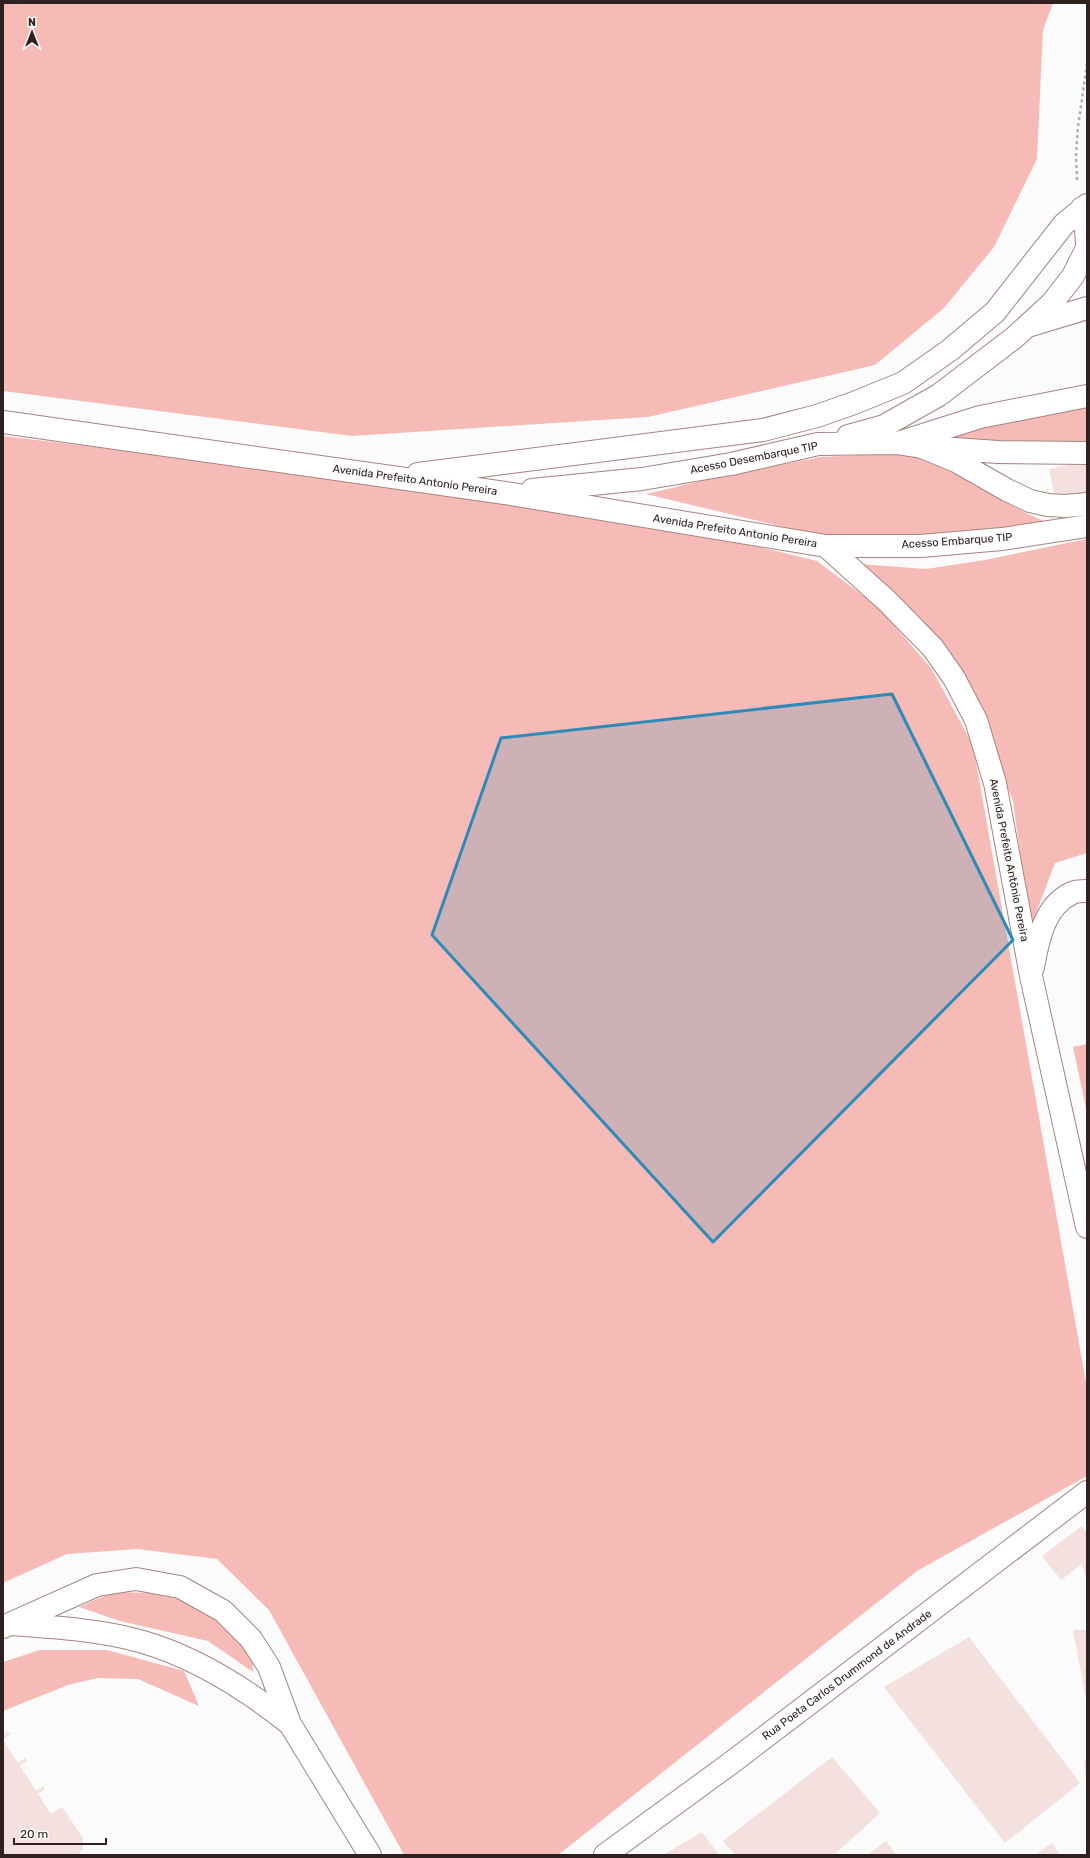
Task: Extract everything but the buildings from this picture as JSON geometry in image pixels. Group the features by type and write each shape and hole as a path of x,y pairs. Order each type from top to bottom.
{"street":[{"path":"818,444 884,426 939,395 1028,326 1052,303 1073,276 1087,246 1084,207"},
{"path":"389,477 763,430 817,416 854,403 903,382 950,350 995,312 1064,224 1084,207"},
{"path":"1044,250 1087,246"},
{"path":"1028,326 1087,308"},
{"path":"896,443 980,417 1087,396"},
{"name":"Avenida Prefeito Antonio Pereira","path":"3,422 302,463 505,493 826,546"},
{"name":"Acesso Desembarque TIP","path":"505,493 642,479 731,464 818,444 896,443 922,447 956,460 1007,490 1030,500 1060,506 1087,504"},
{"path":"922,447 998,452 1087,453"},
{"name":"Acesso Embarque TIP","path":"826,546 921,546 1002,539 1087,526"},
{"name":"Avenida Prefeito Antônio Pereira","path":"826,546 887,601 933,648 954,678 976,720 995,783 1031,976 1087,1228"},
{"path":"1031,976 1040,932 1053,907 1080,892"},
{"name":"Rua Poeta Carlos Drummond de Andrade","path":"605,1855 731,1763 1087,1492"},
{"path":"6,1625 97,1585 136,1579 180,1588 223,1611 251,1639 269,1667 290,1724 370,1855"},
{"path":"6,1625 77,1630 142,1641 178,1654 224,1677 262,1702 290,1724"}],"path":[{"path":"1084,207 1076,156 1078,127 1087,64"}],"highlighted area":[{"path":"892,694 1013,940 713,1242 432,935 501,738"}],"shaded area":[{"path":"3,3 1053,3 1043,30 1037,159 994,247 944,308 875,365 648,417 352,436 3,391"},
{"path":"1087,403 1087,445 930,441 972,427"},
{"path":"3,436 515,497 683,528 817,561 878,607 931,668 973,745 1087,1388 1087,1476 917,1571 558,1855 404,1855 269,1610 217,1559 137,1549 67,1554 3,1583"},
{"path":"886,454 904,455 922,459 953,473 1028,514 1044,521 987,534 825,537 646,494 740,472 821,457"},
{"path":"1087,539 1087,853 1055,863 1030,929 1013,801 982,720 860,564 926,569 985,560"},
{"path":"1087,1044 1087,1113 1073,1047"},
{"path":"113,1592 151,1593 200,1604 252,1652 253,1672 208,1641 120,1621 79,1607"},
{"path":"40,1650 107,1650 184,1671 199,1706 138,1679 98,1678 68,1685 3,1711 3,1662"}]}
